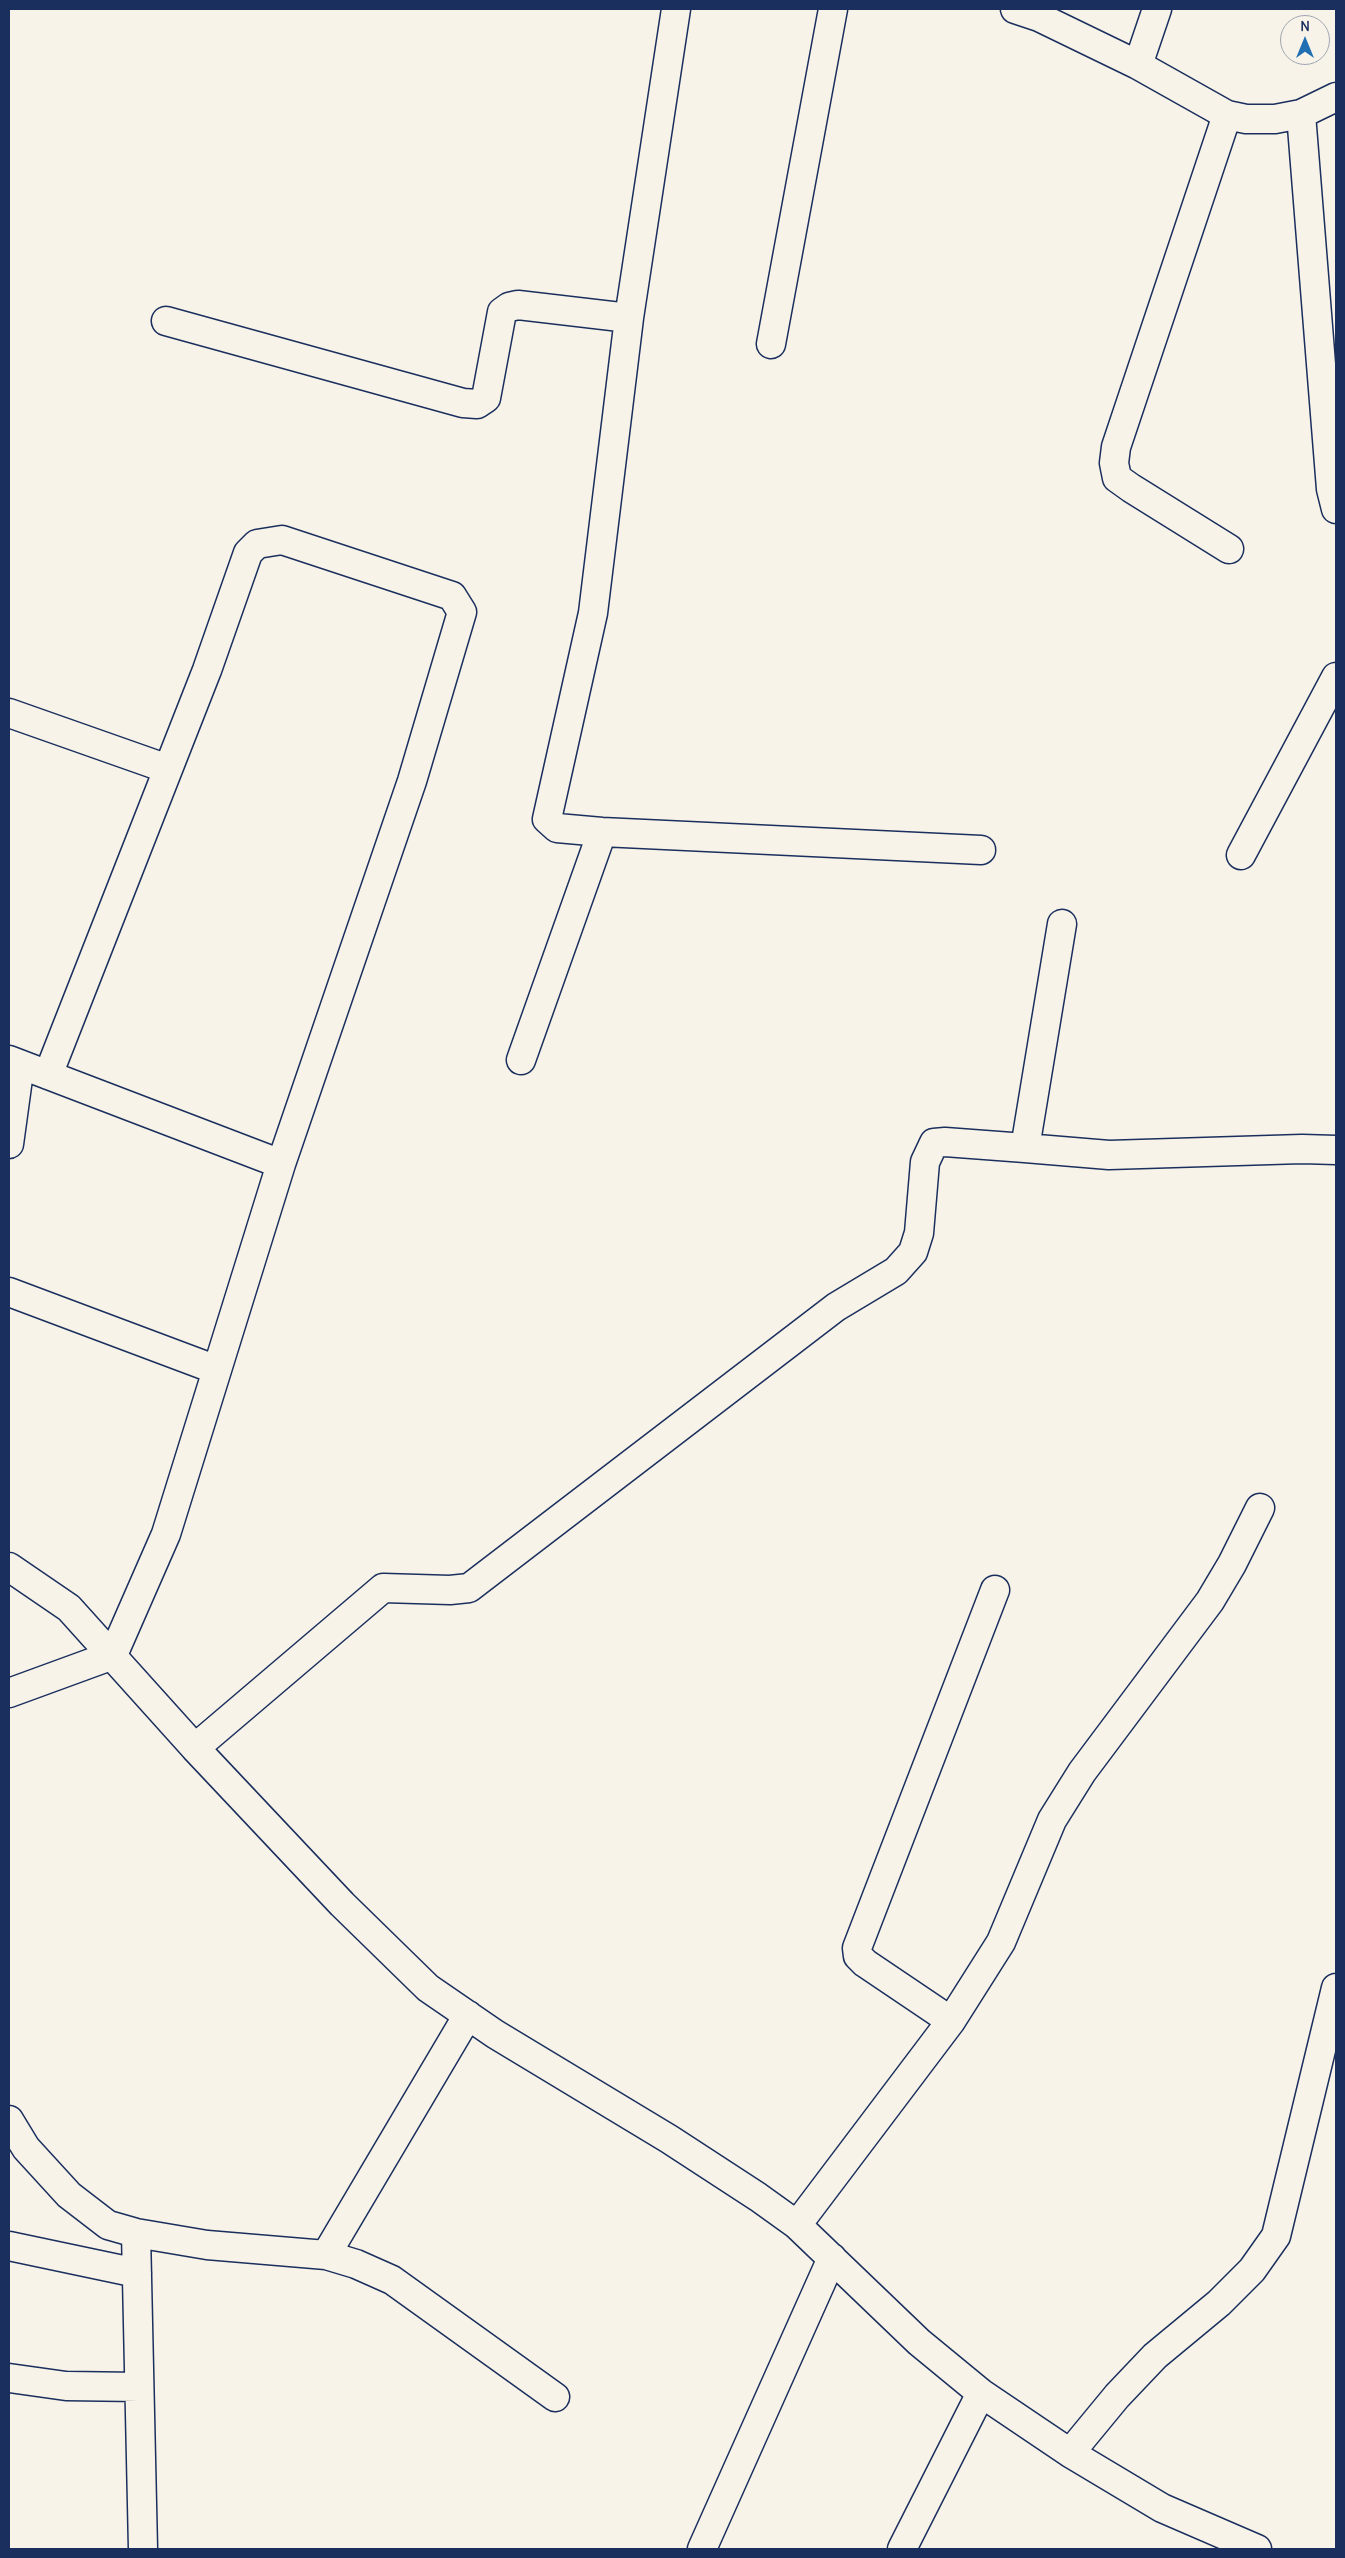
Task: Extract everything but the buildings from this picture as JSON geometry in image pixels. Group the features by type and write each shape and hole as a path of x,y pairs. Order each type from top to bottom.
{"street":[{"path":"676,9 629,318 593,613 547,819 558,828 602,832 982,850"},
{"path":"771,344 833,9"},
{"path":"1138,65 1157,9"},
{"path":"1032,12 1138,65 1226,115 1246,120 1275,120 1301,114 1336,97"},
{"path":"1301,114 1331,489 1336,509"},
{"path":"1226,115 1116,447 1114,462 1117,478 1230,549"},
{"path":"166,321 463,403 477,404 486,398 502,312 509,307 518,305 629,318"},
{"path":"9,1693 113,1655 166,1534 281,1164 412,781 462,612 452,596 282,540 257,544 248,553 207,670 48,1075"},
{"path":"1241,854 1336,676"},
{"path":"9,713 168,769"},
{"path":"521,1060 602,832"},
{"path":"1025,1148 1062,924"},
{"path":"9,1144 14,1062 281,1164"},
{"path":"195,1748 383,1588 450,1590 469,1588 836,1307 896,1271 913,1252 919,1234 925,1162 934,1143 945,1142 1109,1156 1302,1149 1336,1150"},
{"path":"9,1292 217,1370"},
{"path":"796,2225 951,2021 1000,1942 1052,1820 1082,1772 1210,1601 1232,1564 1260,1508"},
{"path":"9,1566 69,1608 195,1748 342,1904 428,1988 495,2034 677,2144 796,2225 919,2342 982,2393 1070,2453 1162,2508 1257,2549"},
{"path":"951,2021 865,1963 858,1956 857,1948 995,1590"},
{"path":"1070,2453 1117,2396 1155,2356 1219,2303 1252,2270 1276,2236 1336,1988"},
{"path":"326,2255 468,2016"},
{"path":"9,2120 26,2148 69,2195 108,2225 136,2233 207,2245 326,2255 356,2264 392,2280 554,2397"},
{"path":"136,2233 143,2549"},
{"path":"9,2246 137,2273"},
{"path":"702,2549 832,2258"},
{"path":"9,2378 66,2386 139,2388"},
{"path":"902,2549 982,2393"}]}
